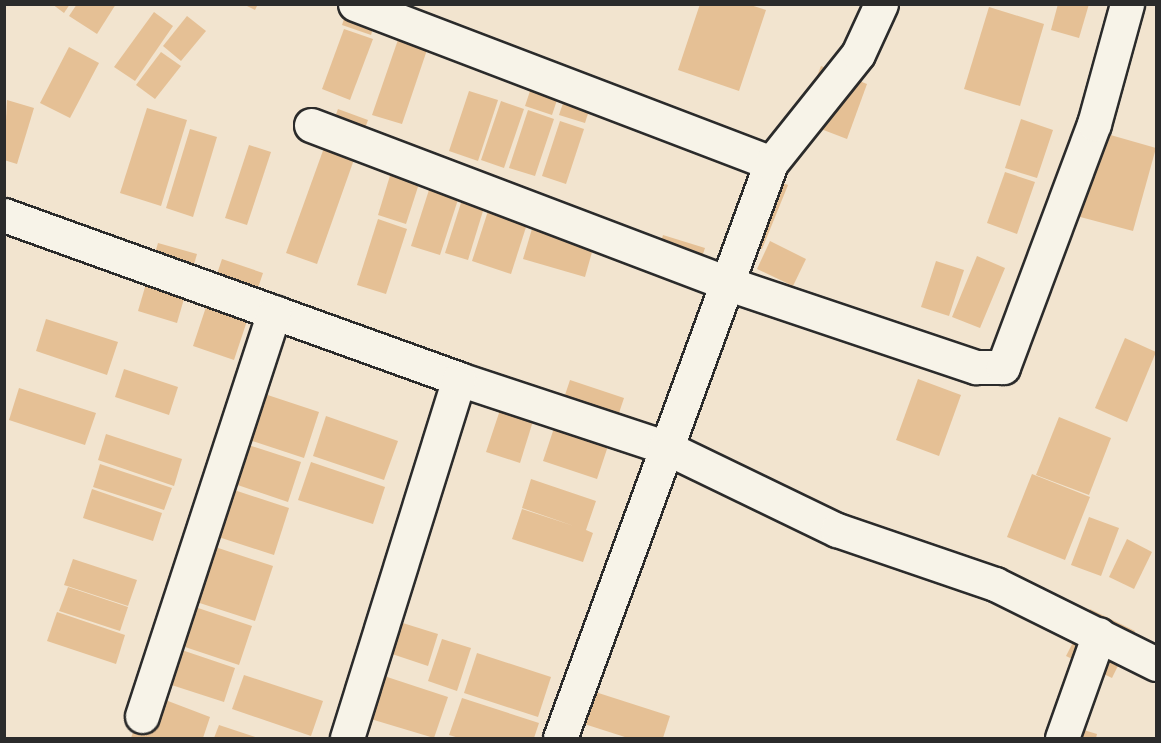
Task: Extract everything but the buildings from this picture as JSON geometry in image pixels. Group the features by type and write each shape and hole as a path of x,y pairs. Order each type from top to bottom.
{"street":[{"path":"355,4 771,163"},
{"path":"560,738 666,447 729,284 771,163 858,54 881,4"},
{"path":"311,125 729,284 976,367 1003,368 1094,124 1127,4"},
{"path":"4,215 459,379 666,447 837,530 994,584 1156,664"},
{"path":"142,716 274,312"},
{"path":"346,738 459,379"},
{"path":"1062,738 1099,634"}]}
